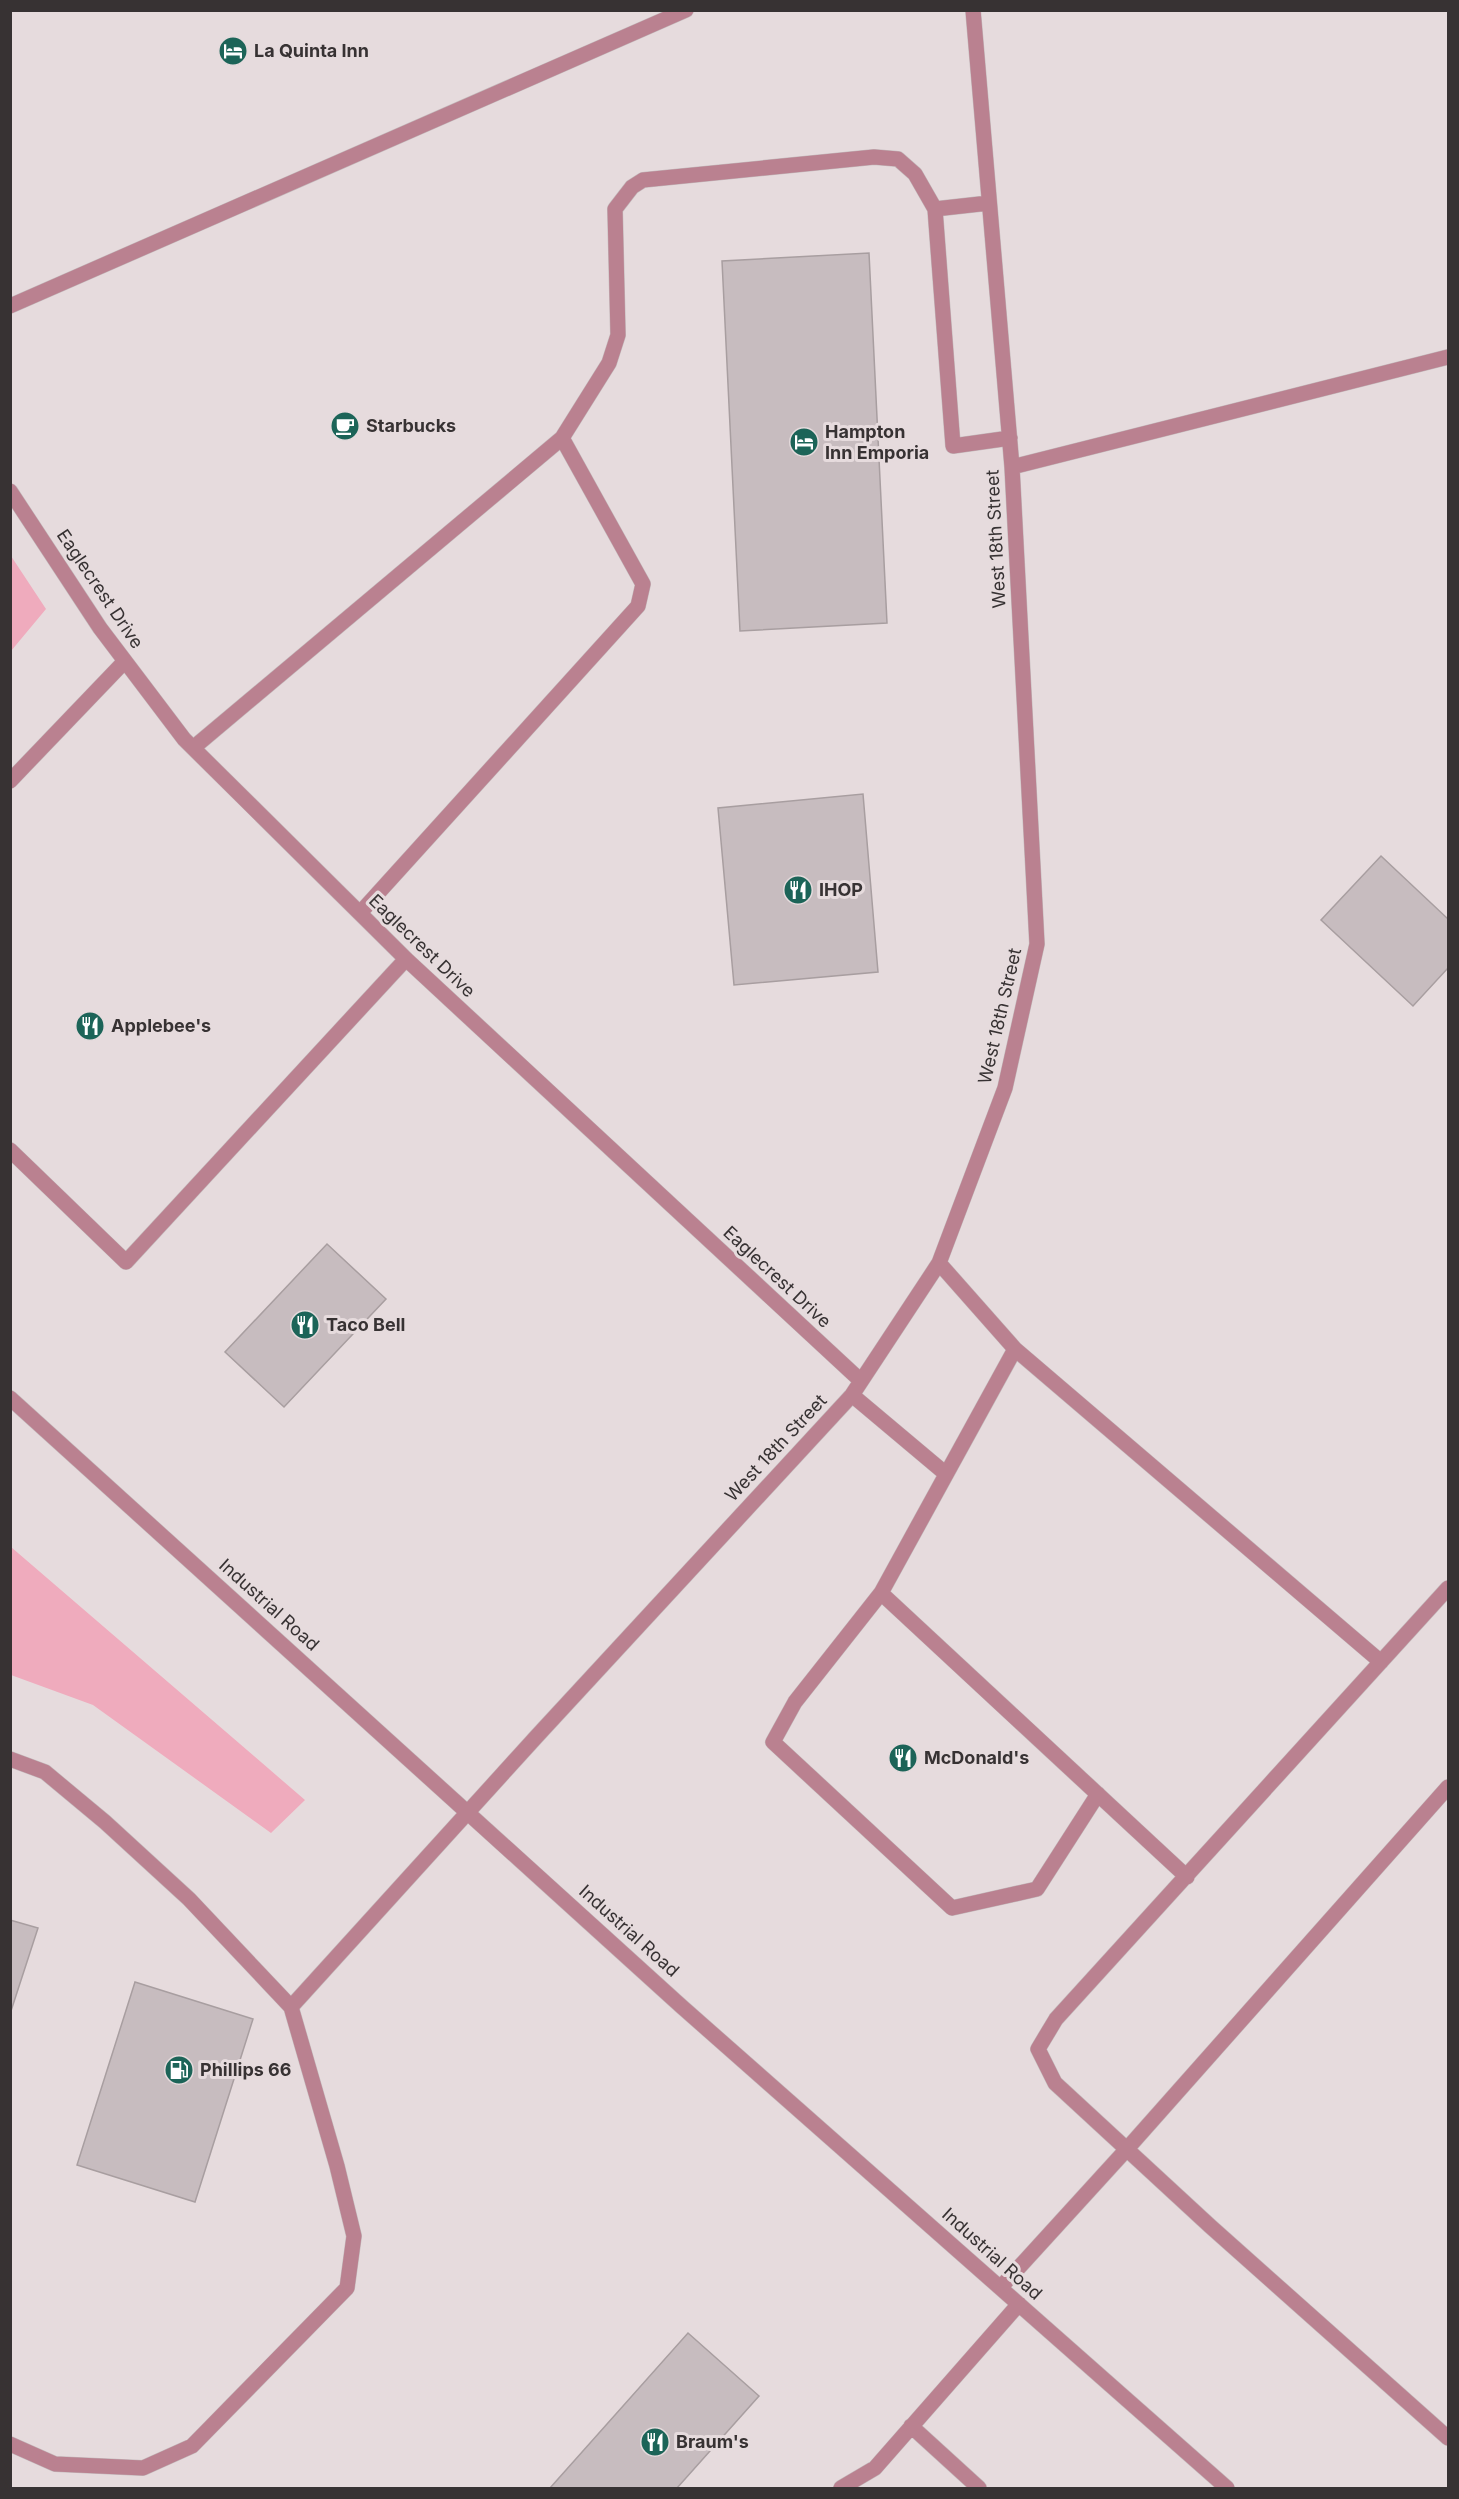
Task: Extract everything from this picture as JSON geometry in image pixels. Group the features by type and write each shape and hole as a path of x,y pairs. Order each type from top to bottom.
{"street":[{"path":"10,306 686,10"},
{"name":"West 18th Street","path":"291,2007 852,1395 939,1263 1005,1088 1037,944 1012,467 973,10"},
{"path":"193,748 562,438 609,363 618,335 615,209 632,187 643,180 874,157 898,159 915,174 935,209 952,446 1010,438"},
{"path":"935,209 989,203"},
{"path":"1012,467 1449,357"},
{"path":"360,914 638,606 643,584 562,438"},
{"name":"Eaglecrest Drive","path":"10,490 100,628 193,748 406,959 861,1381"},
{"path":"10,781 125,661"},
{"path":"10,1150 126,1262 406,959"},
{"path":"939,1263 1015,1349 1381,1662"},
{"path":"1015,1349 881,1593 795,1702 773,1742 952,1908 1037,1889 1098,1794"},
{"path":"852,1395 946,1474"},
{"name":"Industrial Road","path":"10,1398 469,1811 681,2006 1227,2488"},
{"path":"1449,1588 1056,2019 1038,2049 1055,2083 1126,2150 1449,2438"},
{"path":"881,1593 1187,1877"},
{"path":"10,1759 45,1772 105,1822 189,1899 291,2007 337,2166 354,2236 347,2288 192,2446 143,2468 55,2464 10,2444"},
{"path":"1001,2287 1449,1787"},
{"path":"841,2488 875,2468 1019,2304"},
{"path":"911,2426 979,2488"}],"shaded area":[{"path":"11,556 46,609 10,651"},
{"path":"10,1547 305,1800 271,1833 93,1705 11,1675"}],"building":[{"name":"Hampton Inn Emporia","path":"869,253 887,623 740,631 722,261"},
{"name":"IHOP","path":"863,794 878,972 734,985 718,808"},
{"path":"1381,856 1448,919 1448,968 1413,1006 1321,920"},
{"name":"Taco Bell","path":"327,1244 386,1299 284,1407 225,1352"},
{"path":"10,1920 38,1928 10,2014"},
{"path":"135,1982 253,2019 195,2202 77,2165"},
{"name":"Braum's","path":"688,2333 759,2396 677,2488 550,2488"}],"place":[{"name":"La Quinta Inn","path":"233,51"},
{"name":"Starbucks","path":"345,426"},
{"name":"Hampton Inn Emporia","path":"804,442"},
{"name":"IHOP","path":"798,890"},
{"name":"Applebee's","path":"90,1026"},
{"name":"Taco Bell","path":"305,1325"},
{"name":"McDonald's","path":"903,1758"},
{"name":"Phillips 66","path":"179,2070"},
{"name":"Braum's","path":"655,2442"}]}
